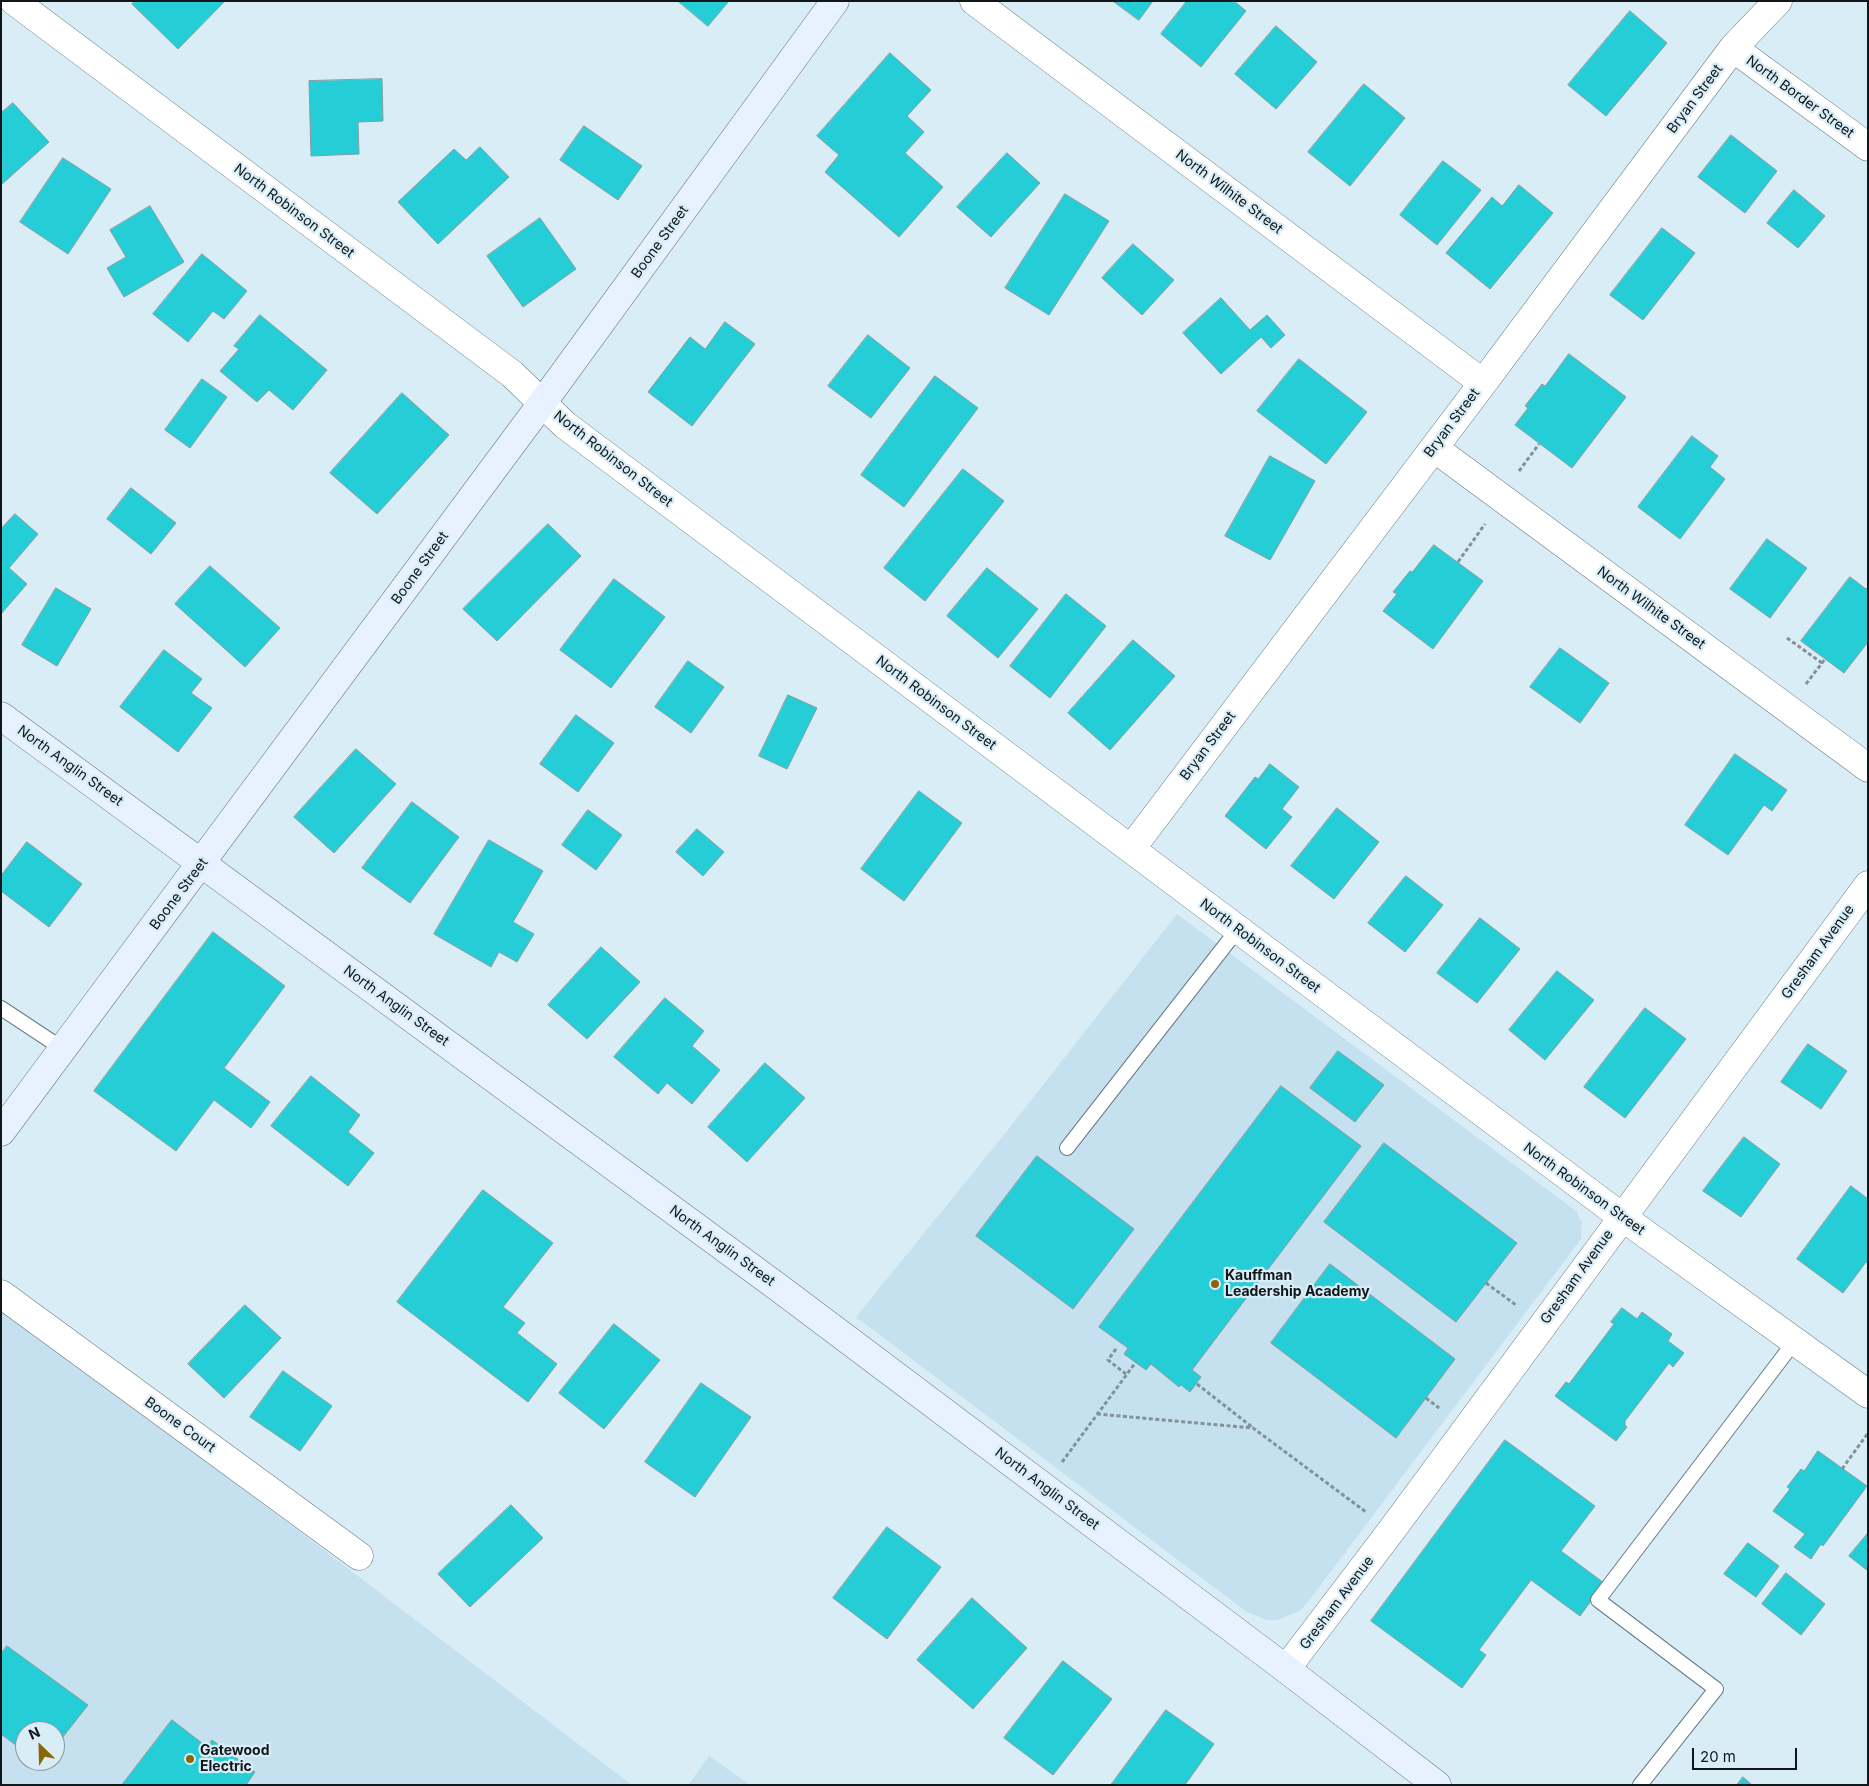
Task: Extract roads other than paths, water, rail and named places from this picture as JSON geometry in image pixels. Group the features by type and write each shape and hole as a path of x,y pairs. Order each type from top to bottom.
{"street":[{"name":"North Robinson Street","path":"14,1 512,374 565,425 1622,1217 1868,1394"},
{"name":"Boone Street","path":"1,1132 202,864 543,402 835,1"},
{"name":"North Wilhite Street","path":"974,1 1483,383"},
{"name":"Bryan Street","path":"1131,849 1733,48 1778,1"},
{"name":"North Border Street","path":"1733,48 1868,147"},
{"name":"North Wilhite Street","path":"1434,448 1868,768"},
{"name":"North Anglin Street","path":"1,716 779,1288 1286,1669 1424,1781"},
{"name":"Gresham Avenue","path":"1286,1669 1391,1531 1868,885"},
{"name":"Boone Court","path":"1,1294 359,1556"}],"lane":[{"path":"1067,1148 1238,929"},
{"path":"1,1008 63,1049"},
{"path":"1640,1785 1716,1689 1598,1600 1795,1341"}],"place":[{"name":"Kauffman Leadership Academy","path":"1215,1284"},
{"name":"Gatewood Electric","path":"190,1759"}]}
